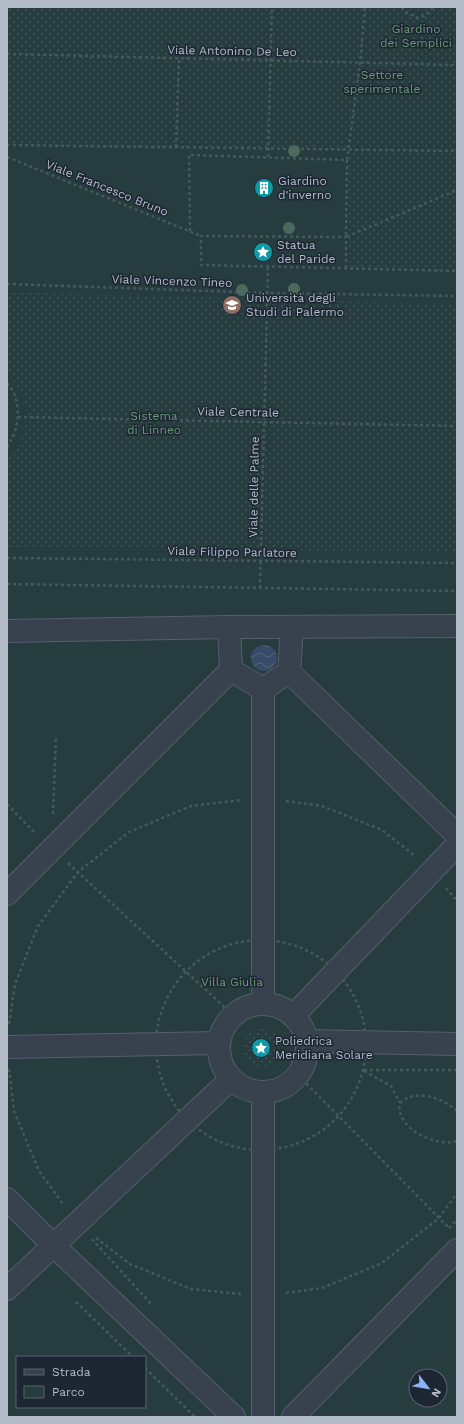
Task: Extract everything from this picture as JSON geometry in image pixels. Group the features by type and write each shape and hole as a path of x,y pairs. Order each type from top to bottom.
{"street":[{"path":"7,631 229,627 457,626"},
{"path":"7,894 231,670 229,627"},
{"path":"292,627 289,672 457,834"},
{"path":"231,670 263,689"},
{"path":"263,689 289,672"},
{"path":"263,689 263,1004"},
{"path":"294,1016 457,844"},
{"path":"263,1004 275,1005 285,1009 294,1016 302,1027 307,1040 307,1053 304,1065 298,1075 289,1084 278,1090 253,1092 241,1087 231,1080 223,1069 219,1056 218,1043 221,1032 233,1015 242,1009 253,1005 263,1004"},
{"path":"307,1040 457,1044"},
{"path":"8,1047 218,1043"},
{"path":"7,1289 231,1080"},
{"path":"263,1092 263,1417"},
{"path":"7,1199 53,1245 234,1417"},
{"path":"293,1417 455,1241"}],"path":[{"path":"268,157 272,7"},
{"path":"346,268 347,160 360,63 365,7"},
{"path":"402,7 404,11 417,18 426,15 433,7"},
{"name":"Viale Antonino De Leo","path":"7,54 457,65"},
{"path":"176,147 179,59"},
{"path":"7,145 457,151"},
{"path":"190,231 189,155 347,160"},
{"name":"Viale Francesco Bruno","path":"7,157 201,236"},
{"path":"457,190 346,237 201,236 201,265 457,271"},
{"name":"Viale delle Palme","path":"260,588 268,267"},
{"name":"Viale Vincenzo Tineo","path":"7,284 267,293 457,296"},
{"path":"7,383 15,396 18,417 14,438 7,447"},
{"name":"Viale Centrale","path":"18,417 457,426"},
{"name":"Viale Filippo Parlatore","path":"7,558 457,563"},
{"path":"7,584 457,591"},
{"path":"53,817 56,736"},
{"path":"152,1305 78,1223 39,1171 14,1111 8,1047 14,984 38,926 78,872 129,832 191,806 263,797 322,806 382,830 433,870 457,901"},
{"path":"7,804 52,849 233,1015"},
{"path":"263,939 290,943 315,954 337,971 352,992 363,1016 366,1042 363,1070 355,1092 339,1116 317,1134 292,1146 263,1150 237,1148 210,1138 187,1120 170,1098 159,1072 155,1044 159,1017 169,993 185,971 208,954 234,943 263,939"},
{"path":"363,1070 457,1070"},
{"path":"363,1070 391,1086 400,1103 399,1108 403,1118 410,1127 425,1138 441,1142 453,1142 457,1140"},
{"path":"298,1075 439,1218 455,1241"},
{"path":"400,1103 411,1096 425,1096 439,1099 452,1106 457,1111"},
{"path":"78,1223 130,1264 192,1289 263,1296 322,1288 382,1263 439,1218 457,1193"},
{"path":"146,1369 195,1417"}],"green space":[{"path":"7,7 457,7 457,1417 7,1417"},
{"name":"Settore sperimentale","path":"7,7 457,7 457,271 346,268 349,150 7,145"},
{"name":"Sistema di Linneo","path":"7,292 457,304 457,551 7,549 7,461 13,454 23,435 27,416 24,399 14,382 7,374"},
{"path":"258,1029 266,1029 276,1034 280,1041 280,1055 276,1062 266,1067 258,1067 248,1062 246,1059 243,1052 243,1044 248,1034 251,1032"}],"water":[{"path":"264,645 273,649 277,658 273,667 264,671 255,667 251,658 255,649"}],"place":[{"name":"Giardino d'inverno","path":"264,188"},
{"name":"Statua del Paride","path":"263,252"},
{"name":"Università degli Studi di Palermo","path":"232,305"},
{"name":"Poliedrica Meridiana Solare","path":"261,1048"}],"park label":[{"name":"Giardino dei Semplici","path":"416,36"},
{"name":"Villa Giulia","path":"232,982"}]}
